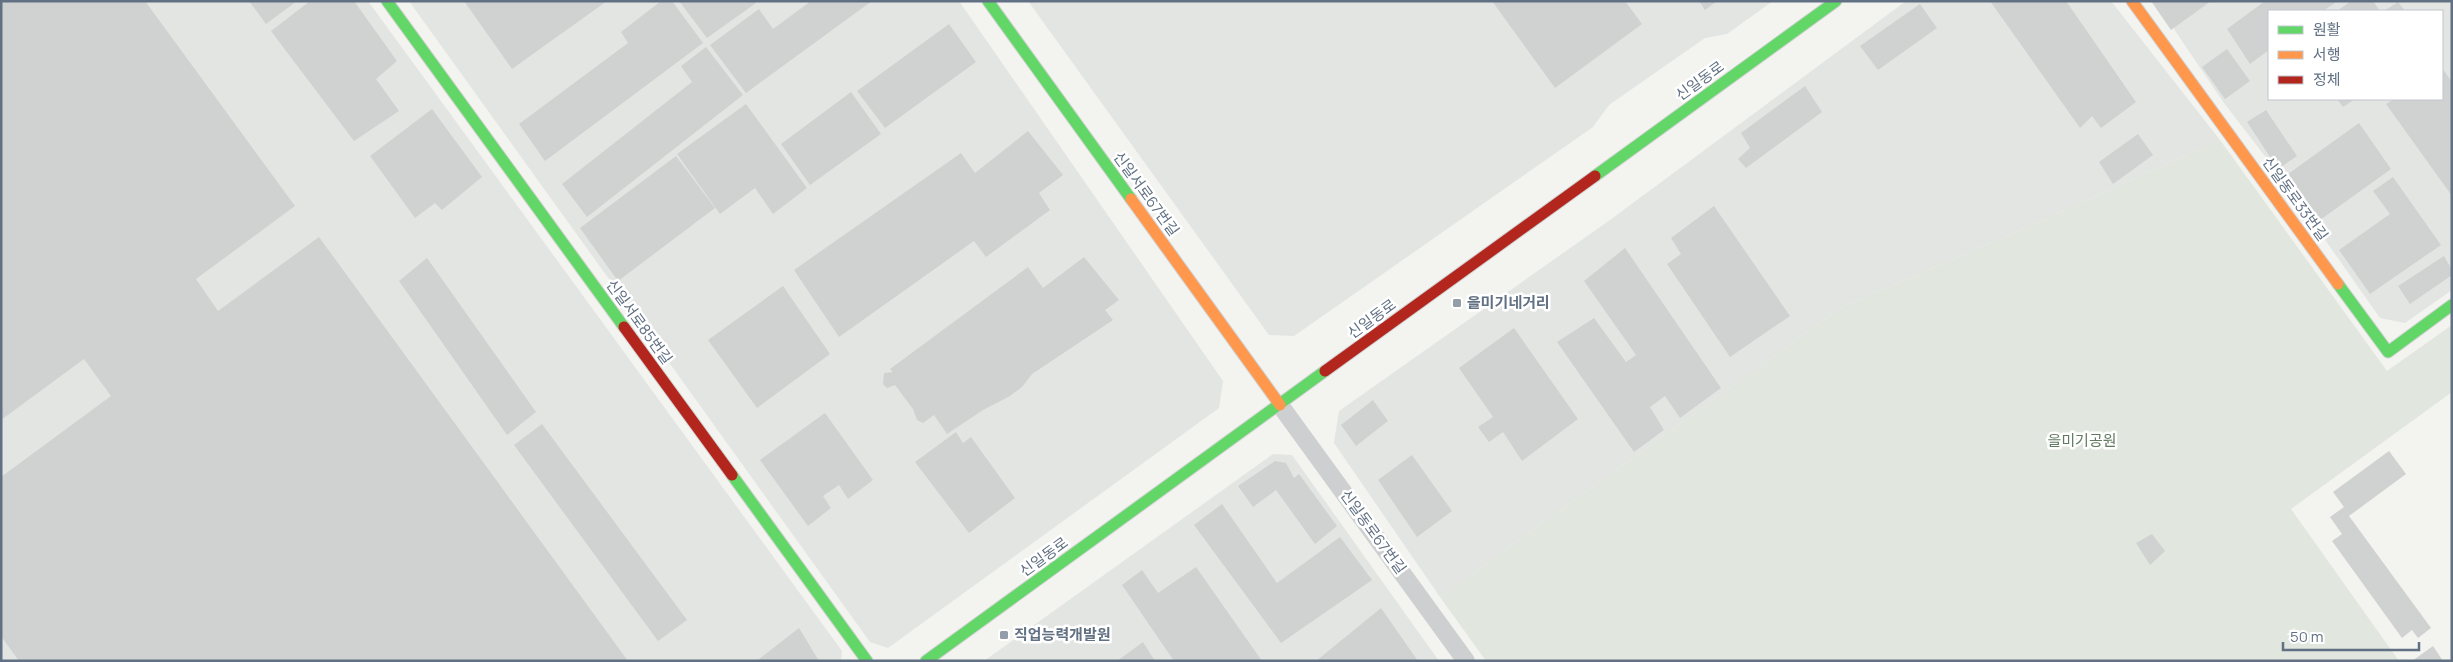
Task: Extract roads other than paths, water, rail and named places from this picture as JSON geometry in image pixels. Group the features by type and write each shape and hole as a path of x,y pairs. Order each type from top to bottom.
{"main road":[{"name":"신일서로85번길","path":"387,1 868,661"},
{"name":"신일서로67번길","path":"988,1 1280,405"},
{"name":"신일동로","path":"926,661 1836,1"},
{"name":"신일동로33번길","path":"2132,1 2388,352 2452,306"}],"street":[{"name":"신일동로67번길","path":"1280,405 1466,661"}],"place":[{"name":"을미기네거리","path":"1457,303"},
{"name":"직업능력개발원","path":"1004,635"}],"park label":[{"name":"을미기공원","path":"2082,441"}]}
